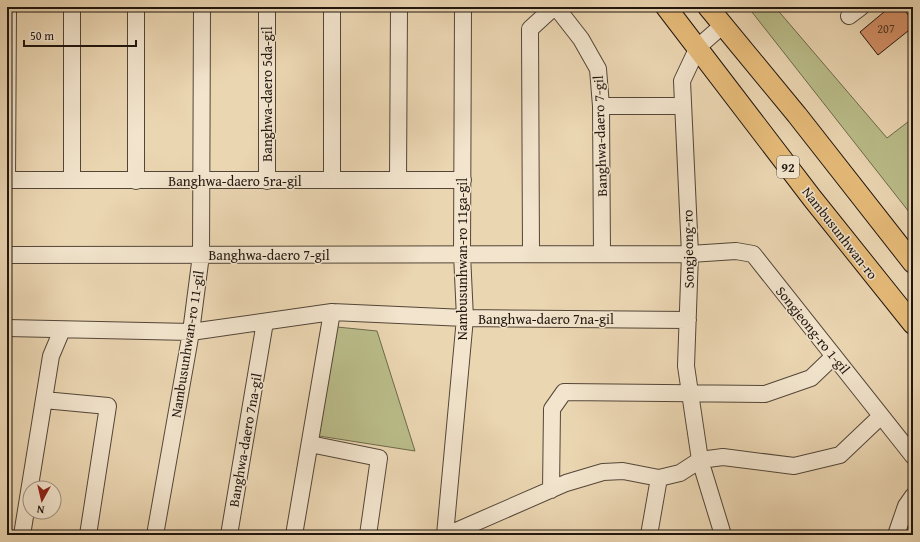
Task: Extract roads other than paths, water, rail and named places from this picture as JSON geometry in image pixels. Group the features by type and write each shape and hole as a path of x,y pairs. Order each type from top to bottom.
{"main road":[{"name":"Nambusunhwan-ro","path":"666,7 812,198 913,324"},
{"path":"708,7 722,26 797,115 913,263"}],"street":[{"path":"7,180 8,7"},
{"path":"72,7 72,180"},
{"path":"136,7 136,181"},
{"name":"Nambusunhwan-ro 11-gil","path":"155,535 191,332 201,255 202,7"},
{"name":"Banghwa-daero 5da-gil","path":"267,7 267,181"},
{"path":"332,7 332,180"},
{"path":"398,180 399,7"},
{"name":"Nambusunhwan-ro 11ga-gil","path":"446,535 465,318 462,254 463,7"},
{"name":"Banghwa-daero 7-gil","path":"531,254 530,29 555,7 581,39 598,69 601,106 602,254"},
{"name":"Songjeong-ro","path":"722,26 698,47 682,82 690,254 686,366 700,460 723,535"},
{"path":"601,106 683,106"},
{"name":"Banghwa-daero 5ra-gil","path":"7,180 462,180"},
{"name":"Songjeong-ro 1-gil","path":"690,254 736,251 753,254 913,456"},
{"name":"Banghwa-daero 7-gil","path":"7,255 690,254"},
{"path":"294,535 332,312"},
{"name":"Banghwa-daero 7na-gil","path":"7,328 191,332 332,312 465,318 688,320"},
{"name":"Banghwa-daero 7na-gil","path":"229,535 265,322"},
{"path":"22,535 51,356 62,330"},
{"path":"551,490 552,409 564,392 765,394 810,378 834,356"},
{"path":"44,400 108,406 88,535"},
{"path":"446,535 566,483 603,472 623,472 659,478 680,474 700,460 723,457 794,466 840,455 881,416"},
{"path":"310,444 379,458 368,535"},
{"path":"649,535 659,478"},
{"path":"896,535 906,506 913,496"}]}
